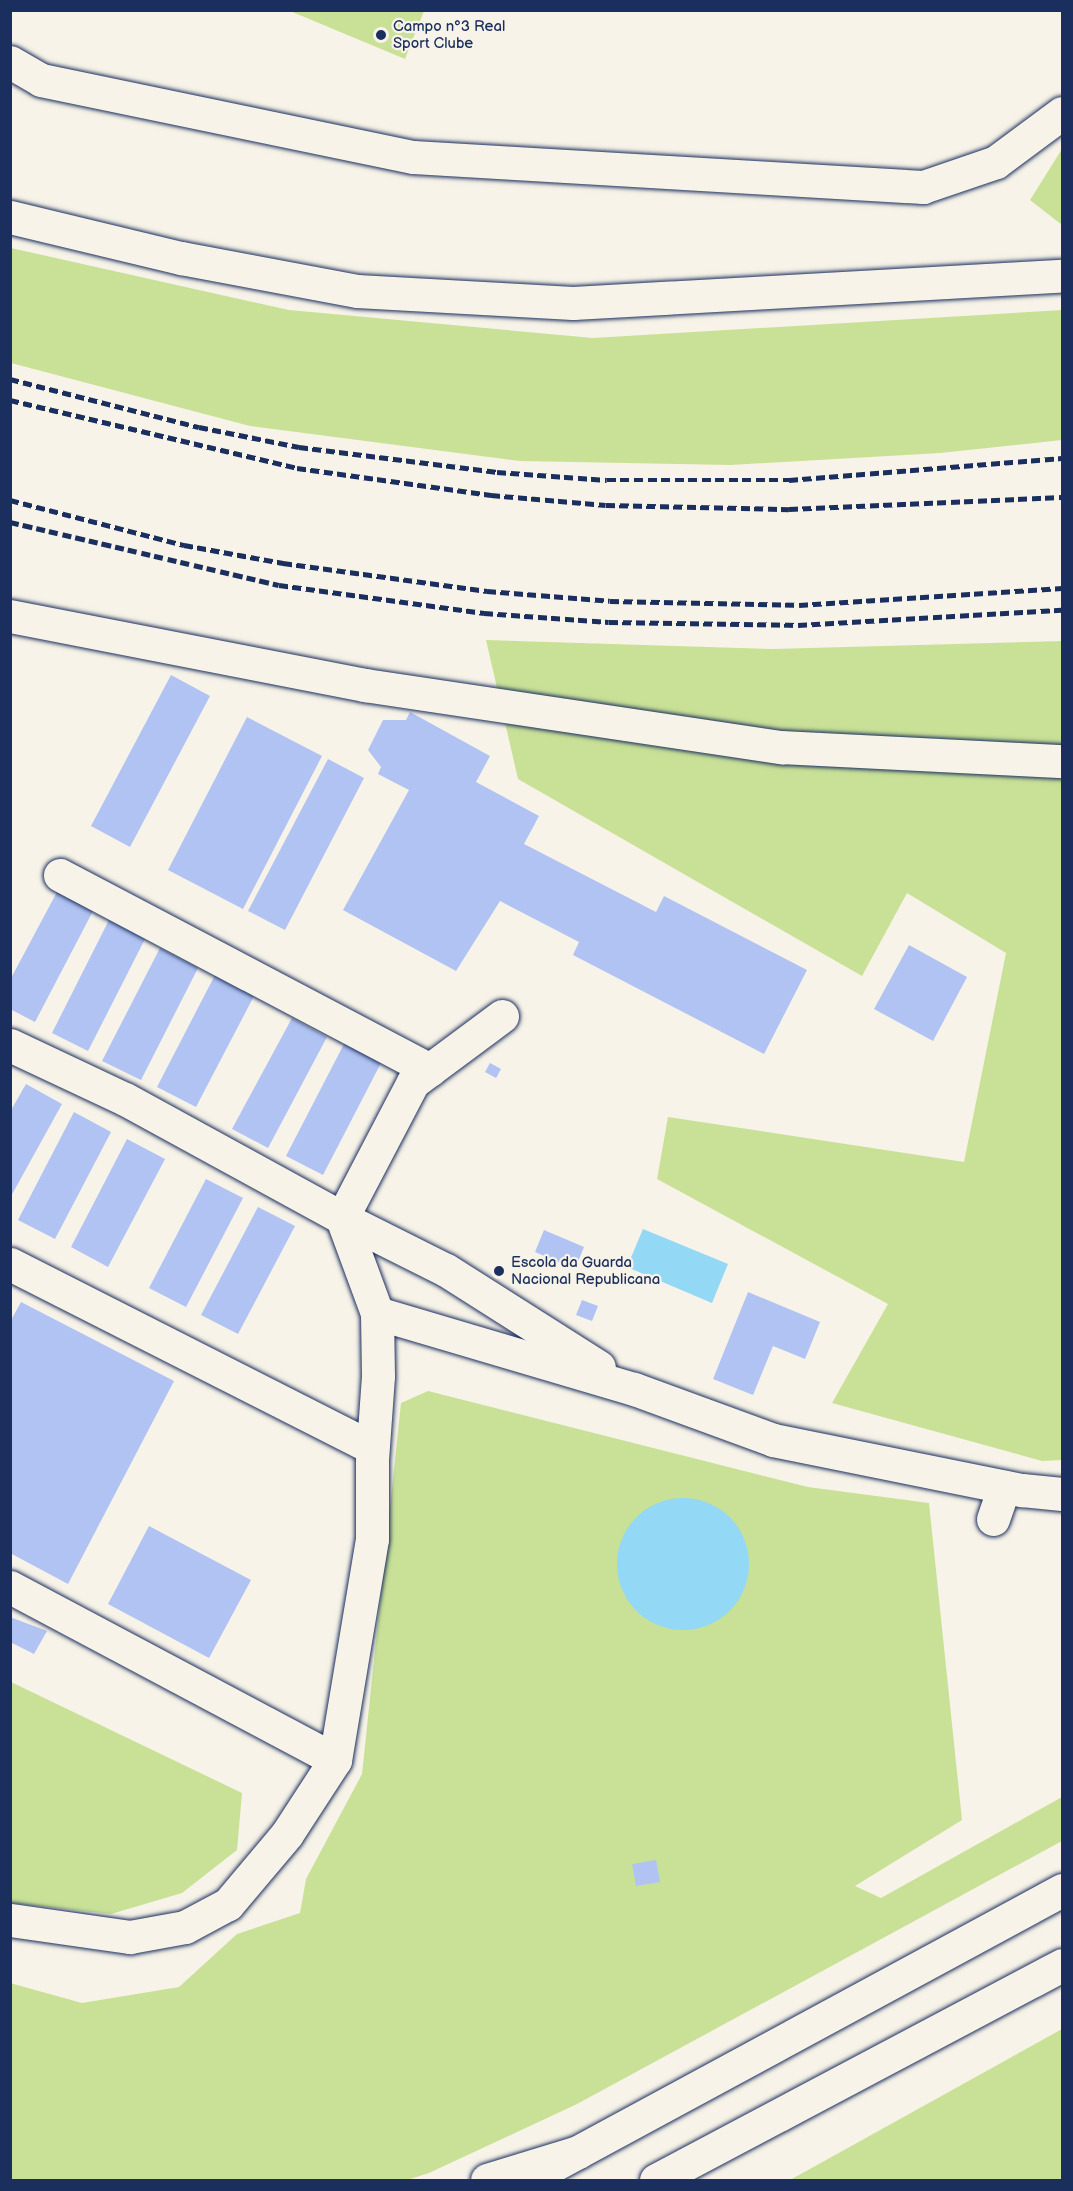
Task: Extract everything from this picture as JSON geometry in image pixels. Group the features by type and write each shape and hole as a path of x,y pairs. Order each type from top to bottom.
{"main road":[{"path":"10,62 41,80 413,157 922,187 996,162 1062,113"},
{"path":"10,217 181,258 357,291 573,303 1062,276"},
{"path":"10,616 365,685 782,747 1062,762"},
{"path":"60,875 430,1070"},
{"path":"10,1920 130,1937 185,1927 228,1904 286,1834 335,1760 372,1539 372,1448 377,1312 342,1218 413,1082 502,1016"},
{"path":"10,1045 125,1099 342,1218 446,1270 634,1389"},
{"path":"10,1264 372,1448"},
{"path":"377,1312 634,1389 773,1440 1004,1487 1062,1494"},
{"path":"993,1519 1004,1487"},
{"path":"10,1587 335,1760"},
{"path":"523,2181 1062,1890"},
{"path":"656,2181 1062,1965"},
{"path":"487,2181 578,2152"}],"green space":[{"name":"Campo nº3 Real Sport Clube","path":"290,11 424,11 405,59"},
{"path":"1062,149 1062,225 1030,200"},
{"path":"11,248 289,310 593,338 1062,310 1062,440 940,453 731,465 520,461 250,426 11,363"},
{"path":"486,640 773,649 1062,641 1062,1460 1042,1461 832,1403 888,1304 657,1179 668,1117 964,1162 1006,953 907,893 862,976 518,779"},
{"path":"428,1391 808,1487 929,1503 962,1820 855,1886 881,1898 1062,1797 1062,1841 577,2104 429,2173 407,2180 11,2180 10,1983 82,2003 179,1987 237,1934 300,1913 306,1879 362,1774 401,1403"},
{"path":"11,1682 242,1793 237,1850 182,1893 111,1914 11,1903"},
{"path":"1062,2029 1062,2180 790,2180"}],"water":[{"path":"643,1229 728,1264 712,1303 627,1267"},
{"path":"683,1498 708,1503 730,1517 744,1539 749,1564 744,1589 730,1611 708,1625 683,1630 658,1625 636,1611 622,1589 617,1564 622,1539 636,1517 658,1503"}],"building":[{"path":"171,675 210,696 130,847 91,826"},
{"path":"410,712 490,756 476,782 539,816 524,844 656,912 664,896 807,970 764,1054 573,955 579,942 500,901 456,971 343,910 409,790 378,774 381,767 368,750 383,720 406,720"},
{"path":"247,717 322,756 243,909 168,870"},
{"path":"328,759 364,778 285,930 248,911"},
{"path":"57,892 93,911 35,1022 10,1009 10,980"},
{"path":"109,920 145,939 88,1051 52,1033"},
{"path":"909,945 967,977 933,1041 874,1009"},
{"path":"160,948 198,968 141,1080 102,1061"},
{"path":"215,975 254,996 196,1107 157,1087"},
{"path":"292,1018 327,1037 268,1148 232,1129"},
{"path":"344,1044 381,1063 323,1175 286,1156"},
{"path":"490,1063 501,1069 496,1078 485,1072"},
{"path":"26,1084 62,1104 10,1198 10,1112"},
{"path":"74,1112 111,1132 55,1239 18,1220"},
{"path":"127,1139 165,1159 108,1267 71,1247"},
{"path":"206,1179 243,1198 186,1307 149,1288"},
{"path":"258,1207 295,1226 238,1334 201,1315"},
{"path":"544,1230 584,1247 575,1269 535,1252"},
{"path":"748,1292 820,1322 805,1359 773,1346 753,1395 713,1379"},
{"path":"582,1300 598,1306 592,1321 576,1315"},
{"path":"21,1302 174,1381 68,1584 10,1553 10,1322"},
{"path":"149,1526 251,1580 209,1658 108,1604"},
{"path":"10,1617 47,1631 34,1654 10,1642"},
{"path":"656,1860 660,1882 636,1886 632,1864"}],"railway":[{"path":"10,379 199,427 299,447 497,472 607,480 789,480 1062,458"},
{"path":"10,400 297,468 491,495 606,505 789,509 1062,497"},
{"path":"10,500 184,545 283,563 487,591 610,601 799,605 1062,588"},
{"path":"10,522 279,585 484,613 609,622 798,625 1062,610"}],"place":[{"name":"Campo nº3 Real Sport Clube","path":"381,35"},
{"name":"Escola da Guarda Nacional Republicana","path":"499,1271"}]}
